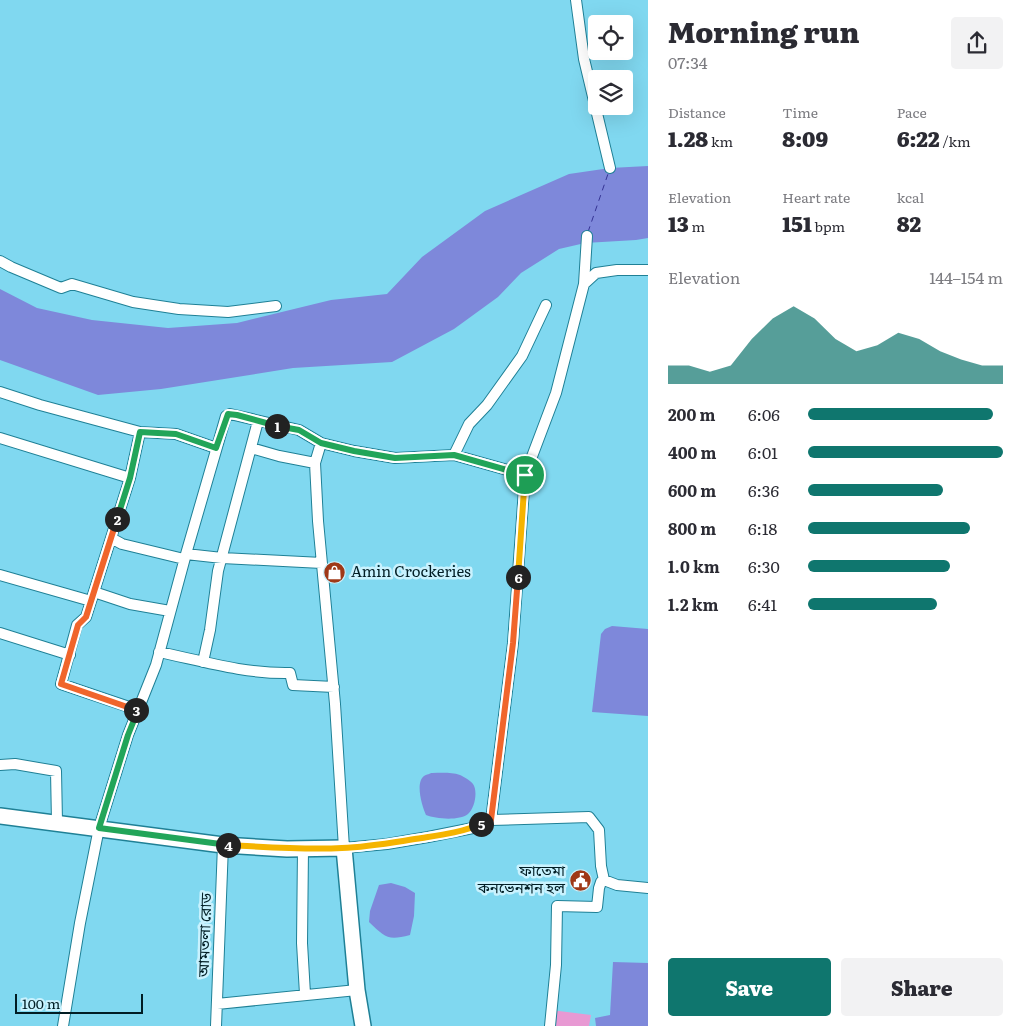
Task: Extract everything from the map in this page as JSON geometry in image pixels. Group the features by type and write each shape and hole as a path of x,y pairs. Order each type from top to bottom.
{"main road":[{"path":"0,816 224,845 303,849 344,848 357,990 363,1026"}],"street":[{"path":"576,0 584,59 610,168"},
{"path":"491,820 513,643 525,475 556,393 584,284 587,236"},
{"path":"0,261 60,288 72,284 133,302 179,309 228,312 276,306"},
{"path":"584,284 596,273 617,270 648,270"},
{"path":"454,455 469,424 487,405 522,356 546,305"},
{"path":"0,392 40,405 140,432 176,434 216,448"},
{"path":"63,1026 80,923 99,828 128,735 156,666 185,556 216,448 228,414 299,430 321,443 395,458 454,455 525,475"},
{"path":"203,662 210,630 216,582 258,421"},
{"path":"138,710 61,684 78,625 86,617 130,478 140,432"},
{"path":"0,438 130,478"},
{"path":"321,443 315,463 334,687 344,848 387,844 428,837 473,828 491,820 589,817 599,830 601,866 604,880"},
{"path":"251,448 278,456 315,463"},
{"path":"111,538 122,544 185,556 322,563"},
{"path":"0,575 130,604 170,610"},
{"path":"0,633 70,655"},
{"path":"159,652 242,669 290,673 293,685 334,687"},
{"path":"0,765 15,764 56,772 57,822"},
{"name":"আমতলা রোড","path":"216,1026 224,845"},
{"path":"303,849 302,943 305,994"},
{"path":"604,880 617,885 648,888"},
{"path":"550,1026 556,965 557,906 597,907 599,888 604,880"},
{"path":"218,1004 357,990"}],"shaded area":[{"path":"551,1010 591,1015 589,1026 550,1026"}],"water":[{"path":"648,166 648,238 585,243 559,249 521,273 498,297 454,329 392,362 293,368 161,389 98,395 0,360 0,289 37,308 92,320 168,328 237,323 331,300 387,294 422,257 485,211 569,174 610,168"},
{"path":"612,626 648,629 648,716 592,712 601,634 605,629"},
{"path":"432,773 457,774 472,783 475,787 475,799 468,814 459,818 447,819 426,815 421,801 420,784 424,776"},
{"path":"391,883 405,887 415,893 414,916 410,935 396,938 387,936 369,922 370,911 379,885"},
{"path":"613,962 648,963 648,1026 596,1026 595,1018 610,1015"}],"ferry route":[{"path":"588,232 609,171"}],"place":[{"name":"Amin Crockeries","path":"335,572"},
{"name":"ফাতেমা কনভেনশন হল","path":"581,880"}],"route":[{"path":"230,414 299,430 321,443 354,451 395,458 454,455 525,475 513,643 491,820 473,828 428,837 387,844 344,848 287,849 224,845 99,828 128,735 138,710 61,684 78,625 86,617 123,501 140,432 176,434 216,448 226,416 230,414"}]}
